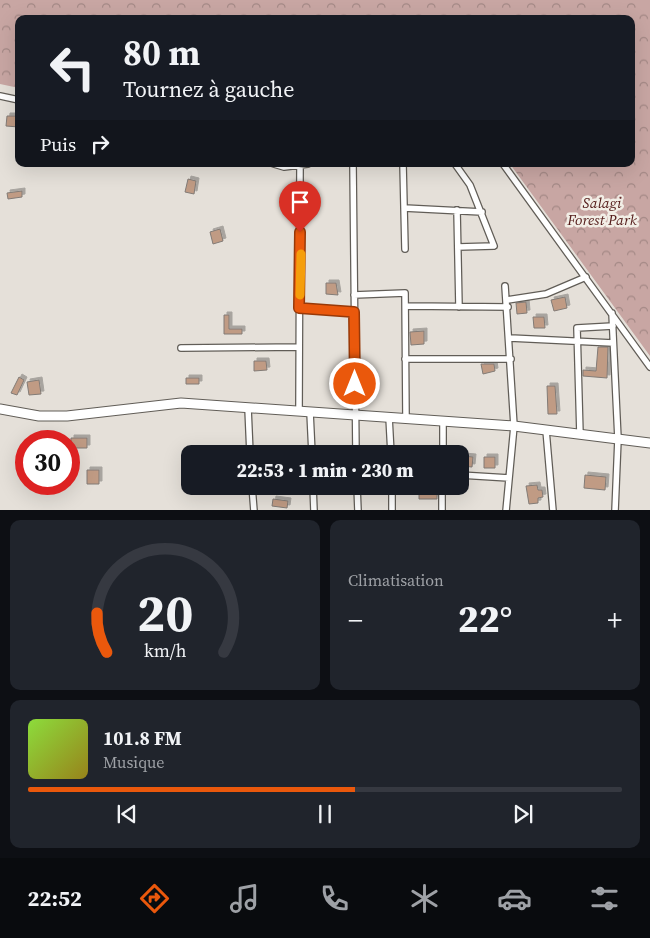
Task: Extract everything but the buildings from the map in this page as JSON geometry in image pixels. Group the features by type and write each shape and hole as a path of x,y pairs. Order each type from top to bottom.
{"street":[{"path":"0,96 15,99"},
{"path":"299,411 300,167"},
{"path":"353,167 356,445"},
{"path":"403,167 405,249"},
{"path":"457,167 470,185 494,246 458,247"},
{"path":"505,167 650,367"},
{"path":"404,208 482,212"},
{"path":"457,210 459,307"},
{"path":"507,300 546,294 586,277"},
{"path":"505,286 510,338 514,426 506,510"},
{"path":"354,295 405,293 406,418"},
{"path":"406,306 508,308"},
{"path":"299,308 354,312"},
{"path":"612,313 618,439 615,510"},
{"path":"580,435 576,328 613,326"},
{"path":"510,338 613,343"},
{"path":"181,348 299,347"},
{"path":"405,359 511,359"},
{"path":"0,409 39,416 67,416 181,403 514,426 650,444"},
{"path":"248,408 250,445"},
{"path":"310,412 312,445"},
{"path":"389,417 391,445"},
{"path":"443,421 443,445"},
{"path":"546,430 553,510"},
{"path":"469,476 509,478"},
{"path":"253,495 254,510"},
{"path":"313,495 314,510"},
{"path":"357,495 358,510"},
{"path":"392,495 392,510"},
{"path":"442,495 442,510"}],"green space":[{"name":"Salagi Forest Park","path":"0,0 650,0 650,356 512,167 635,167 635,15 15,15 15,87 0,84"}],"slow traffic":[{"path":"300,295 301,254"}],"route":[{"path":"300,232 299,308 354,312 355,384"}]}
